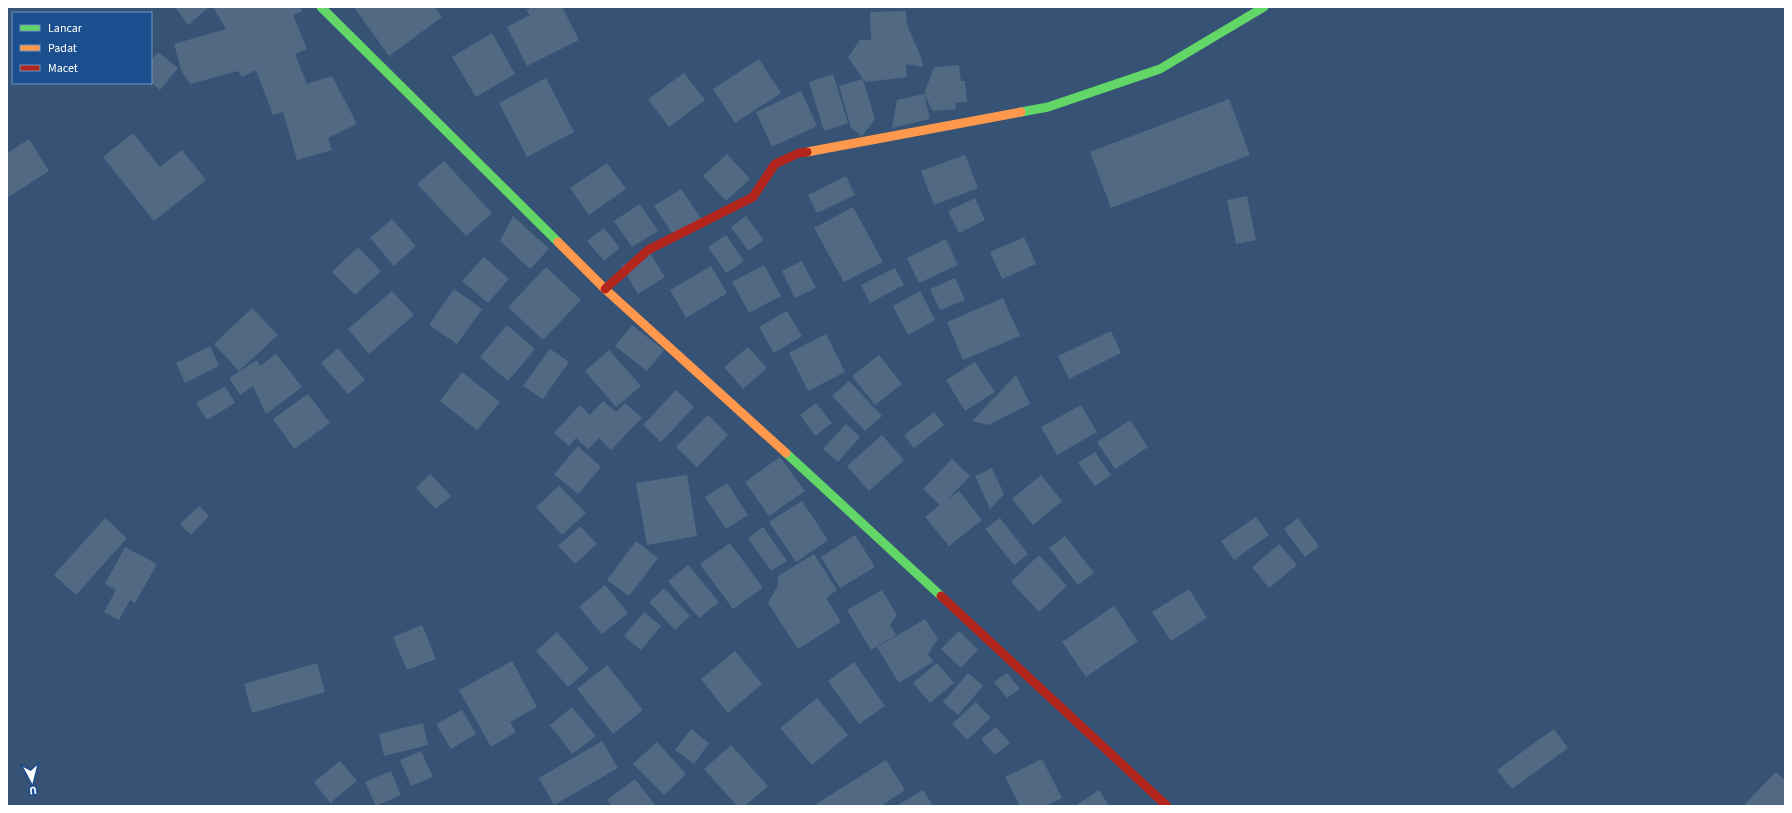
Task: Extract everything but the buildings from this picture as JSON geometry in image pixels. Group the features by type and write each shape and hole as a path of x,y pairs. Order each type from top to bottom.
{"street":[{"path":"321,7 605,289 854,515 1167,806"},
{"path":"605,289 648,250 753,197 775,164 799,153 1048,107 1160,69 1264,7"}],"traffic: fast":[{"path":"321,7 558,242"},
{"path":"1021,112 1048,107 1160,69 1264,7"},
{"path":"786,453 941,596"}],"traffic: slow":[{"path":"807,152 1021,112"},
{"path":"558,242 605,289 786,453"}],"traffic: jam":[{"path":"605,289 648,250 753,197 775,164 799,153 807,152"},
{"path":"941,596 1167,806"}]}
